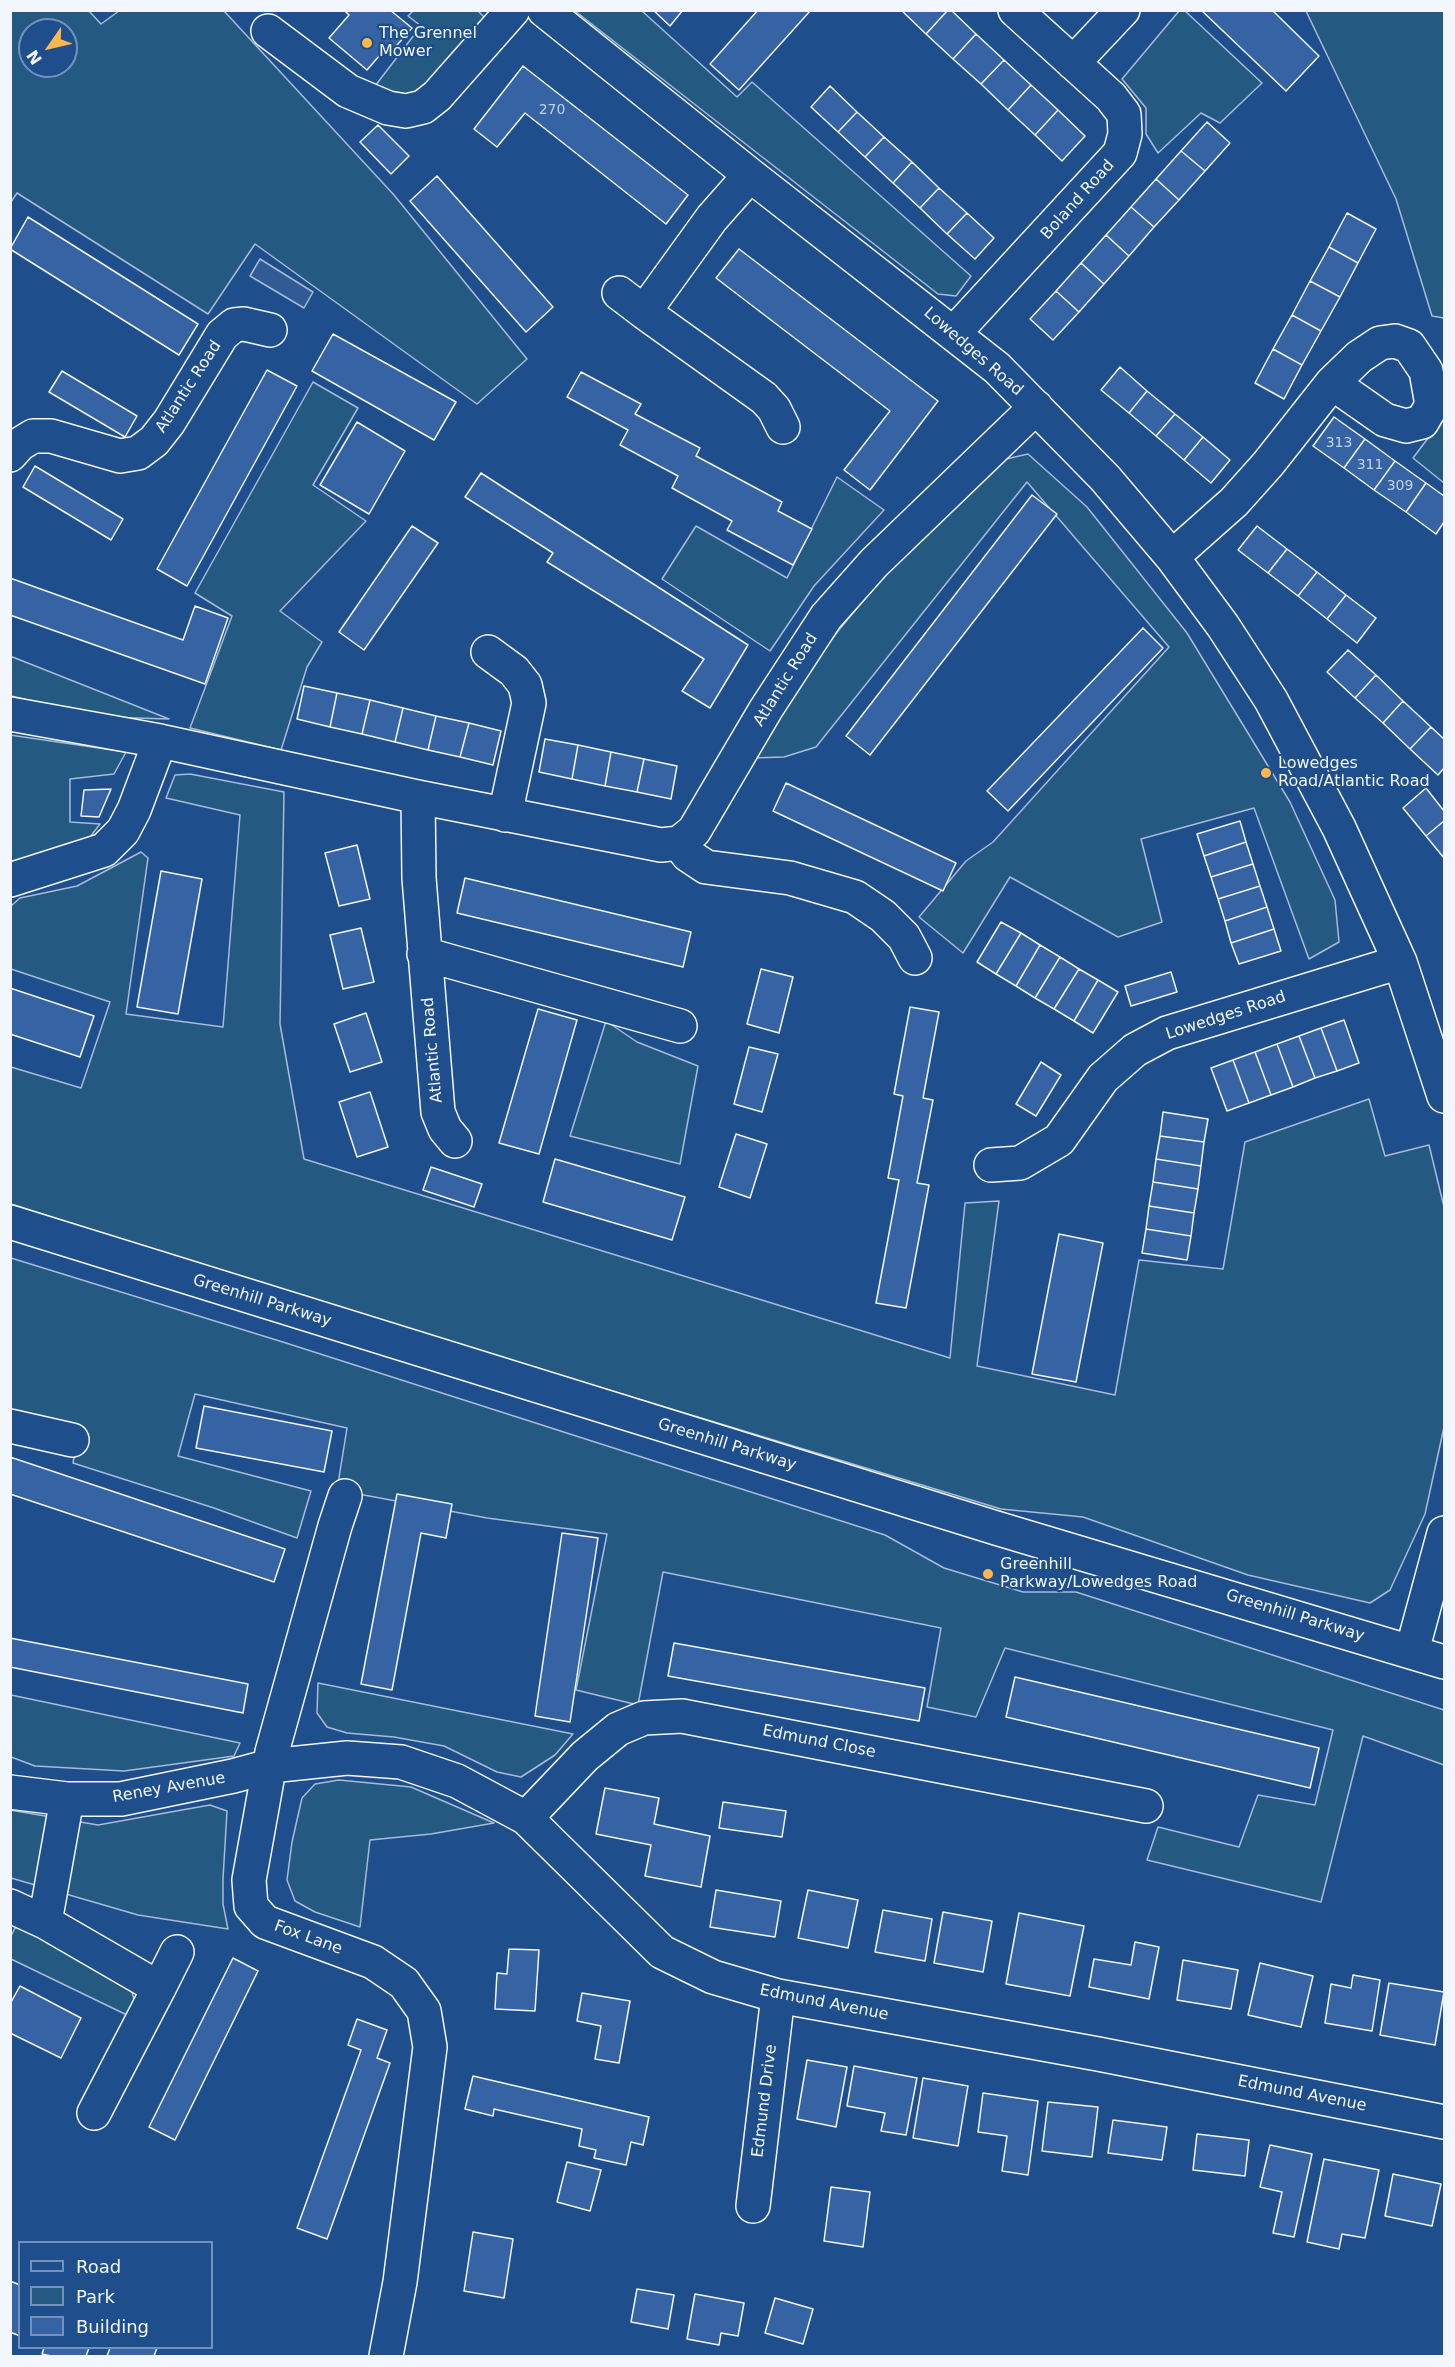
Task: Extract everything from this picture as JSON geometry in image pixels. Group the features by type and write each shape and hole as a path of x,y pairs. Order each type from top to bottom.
{"street":[{"path":"268,32 348,91 388,108 406,111 423,107 437,96 513,10"},
{"name":"Lowedges Road","path":"544,10 997,368 1105,478 1172,557 1223,626 1271,700 1339,828 1400,962 1444,1096"},
{"name":"Boland Road","path":"954,333 1120,153 1125,134 1124,114 1111,97 1015,10"},
{"path":"1073,63 1123,10"},
{"path":"750,175 631,302 764,398 783,427"},
{"name":"Atlantic Road","path":"10,455 20,444 33,436 51,436 120,456 138,453 154,441 169,422 222,335 234,325 244,324 270,330"},
{"path":"1172,557 1234,502 1268,464 1332,383"},
{"name":"Atlantic Road","path":"679,843 694,831 766,708 826,617 873,562 1036,407"},
{"path":"488,652 514,671 525,685 528,703 505,815"},
{"path":"10,714 160,741 418,797 661,846 679,843 688,855 706,867 790,878 855,897 883,916 904,936 915,958"},
{"path":"10,880 104,850 123,831 134,810 160,741"},
{"name":"Atlantic Road","path":"418,797 419,878 438,1112 445,1129 454,1141"},
{"path":"424,954 681,1026"},
{"name":"Lowedges Road","path":"991,1165 1020,1163 1059,1140 1103,1078 1135,1050 1167,1033 1400,962"},
{"name":"Greenhill Parkway","path":"10,1222 996,1528 1444,1662"},
{"path":"10,1426 72,1440"},
{"name":"Fox Lane","path":"345,1496 325,1560 270,1766 249,1880 251,1906 265,1923 374,1962 404,1983 424,2011 430,2047 400,2282 386,2356"},
{"path":"1412,1651 1444,1533"},
{"name":"Edmund Close","path":"526,1818 585,1756 618,1729 644,1718 682,1716 1146,1806"},
{"name":"Edmund Avenue","path":"270,1766 347,1758 400,1762 457,1781 526,1818 662,1952 713,1977 778,1996 1098,2054 1444,2122"},
{"name":"Reney Avenue","path":"10,1792 67,1799 121,1799 270,1766"},
{"path":"45,1922 67,1799"},
{"path":"10,1906 45,1922 159,1988"},
{"path":"94,2113 177,1952"},
{"name":"Edmund Drive","path":"753,2206 778,1996"}],"green space":[{"path":"11,10 89,11 101,24 119,11 224,11 394,195 527,359 477,404 255,244 208,314 17,193 11,202"},
{"path":"1184,10 1262,83 1220,123 1201,113 1158,153 1146,134 1146,108 1122,79 1179,11"},
{"path":"413,11 478,11 484,17 480,30 438,78 405,100 375,86 421,26 408,16"},
{"path":"575,11 642,11 737,97 752,82 971,276 956,296 938,294"},
{"path":"1306,11 1444,11 1444,318 1432,316 1396,199"},
{"path":"313,382 358,408 313,485 366,521 280,611 322,642 307,667 281,750 190,728 232,616 195,593"},
{"path":"1444,417 1444,483 1413,458"},
{"path":"1028,454 1087,507 1187,633 1290,802 1335,900 1339,942 1309,959 1254,808 1141,839 1162,922 1118,937 1010,877 963,953 919,917 966,861 993,842 1169,647 1027,482 816,747 784,757 751,758 761,733 838,631 918,535 1006,459"},
{"path":"837,477 884,510 814,586 770,651 662,579 696,526 787,578"},
{"path":"10,656 169,719 101,717 11,696"},
{"path":"10,735 126,752 114,774 70,779 70,822 100,824 87,841 11,864"},
{"path":"190,774 284,792 280,1024 304,1159 950,1358 965,1203 999,1201 977,1366 1115,1395 1139,1260 1223,1269 1245,1142 1369,1099 1385,1156 1429,1145 1444,1207 1444,1427 1425,1514 1390,1590 1370,1603 1248,1575 1083,1517 1001,1509 289,1293 11,1204 11,1067 81,1088 110,1002 11,969 11,906 20,898 77,886 141,852 148,858 126,1014 223,1027 240,815 166,798 175,775"},
{"path":"606,1021 637,1042 698,1066 680,1164 570,1136"},
{"path":"11,1258 286,1343 885,1535 944,1568 1023,1592 1076,1592 1444,1710 1444,1765 1363,1736 1321,1902 1147,1860 1158,1827 1239,1847 1258,1795 1315,1805 1333,1730 1005,1648 976,1717 927,1707 941,1628 663,1572 638,1705 576,1690 607,1534 487,1518 337,1490 347,1428 195,1394 178,1456 311,1491 297,1538 214,1508 73,1463 79,1429 11,1412"},
{"path":"318,1683 573,1734 555,1755 521,1777 497,1772 444,1746 394,1737 347,1733 327,1727 317,1713"},
{"path":"10,1695 240,1743 234,1756 124,1771 35,1766 11,1757"},
{"path":"339,1780 411,1787 494,1823 431,1834 370,1840 360,1927 315,1912 295,1901 287,1880 292,1842 302,1798 315,1784"},
{"path":"210,1805 227,1811 223,1904 228,1929 138,1915 11,1878 10,1810 98,1825"},
{"path":"27,1923 128,1979 134,1999 129,2016 11,1959 10,1938 15,1928"}],"shaded area":[{"path":"260,259 313,292 304,308 250,276"}],"building":[{"name":"The Grennel Mower","path":"344,10 390,10 412,28 391,52 386,48 367,70 329,38 349,15"},
{"path":"653,10 683,10 670,26"},
{"path":"758,10 811,10 739,90 710,64"},
{"path":"901,10 948,10 926,34"},
{"path":"948,10 951,10 976,34 953,59 926,34"},
{"path":"1201,10 1272,10 1319,56 1286,91"},
{"path":"976,34 1004,60 981,84 953,59"},
{"path":"1004,60 1031,85 1008,110 981,84"},
{"path":"523,66 688,195 666,224 525,113 497,147 474,129"},
{"path":"1031,85 1058,110 1035,135 1008,110"},
{"path":"830,86 857,112 838,132 811,107"},
{"path":"1058,110 1085,136 1062,161 1035,135"},
{"path":"857,112 884,137 865,157 838,132"},
{"path":"1207,122 1230,143 1205,171 1181,151"},
{"path":"378,125 409,156 391,174 360,142"},
{"path":"884,137 912,162 893,183 865,157"},
{"path":"1181,151 1205,171 1179,200 1156,179"},
{"path":"912,162 939,188 920,208 893,183"},
{"path":"437,176 553,307 526,332 410,201"},
{"path":"1156,179 1179,200 1154,227 1131,207"},
{"path":"939,188 967,213 947,234 920,208"},
{"path":"1131,207 1154,227 1129,256 1106,235"},
{"path":"967,213 994,238 975,259 947,234"},
{"path":"1347,213 1376,229 1358,263 1329,247"},
{"path":"28,217 198,324 179,355 10,249"},
{"path":"1106,235 1129,256 1104,284 1081,263"},
{"path":"1329,247 1358,263 1340,297 1310,281"},
{"path":"739,249 938,401 870,490 844,470 890,411 716,278"},
{"path":"1081,263 1104,284 1079,312 1056,291"},
{"path":"1310,281 1340,297 1321,331 1292,315"},
{"path":"1056,291 1079,312 1053,340 1030,319"},
{"path":"1292,315 1321,331 1302,365 1273,349"},
{"path":"333,334 456,402 434,440 312,371"},
{"path":"1273,349 1302,365 1284,399 1255,383"},
{"path":"1120,367 1147,391 1129,413 1101,390"},
{"path":"267,370 297,386 187,586 157,569"},
{"path":"62,371 137,416 125,437 49,392"},
{"path":"581,372 641,404 635,414 700,448 696,456 782,502 778,511 812,529 793,565 727,530 732,521 672,488 678,476 620,445 628,430 567,397"},
{"path":"1147,391 1175,414 1156,436 1129,413"},
{"path":"1175,414 1203,437 1184,460 1156,436"},
{"path":"1334,417 1365,439 1344,468 1313,446"},
{"path":"357,422 405,451 369,514 320,485"},
{"path":"1203,437 1230,460 1211,483 1184,460"},
{"path":"1365,439 1395,461 1374,490 1344,468"},
{"path":"1395,461 1426,483 1406,512 1374,490"},
{"path":"35,466 123,519 111,540 23,487"},
{"path":"481,473 748,645 710,708 682,691 704,659 547,562 553,553 465,497"},
{"path":"1426,483 1444,496 1444,522 1436,534 1406,512"},
{"path":"1032,495 1057,514 870,755 846,736"},
{"path":"412,526 438,543 364,650 339,632"},
{"path":"1257,526 1287,549 1268,573 1238,550"},
{"path":"1287,549 1317,572 1298,596 1268,573"},
{"path":"1317,572 1346,595 1327,619 1298,596"},
{"path":"10,578 183,640 195,606 228,618 205,684 10,615"},
{"path":"1346,595 1376,618 1357,643 1327,619"},
{"path":"1143,628 1163,648 1008,811 987,791"},
{"path":"1348,650 1376,675 1355,698 1327,672"},
{"path":"1376,675 1403,701 1383,723 1355,698"},
{"path":"304,686 337,693 330,727 297,719"},
{"path":"337,693 370,700 362,734 330,727"},
{"path":"370,700 403,708 395,742 362,734"},
{"path":"1403,701 1431,727 1410,749 1383,723"},
{"path":"403,708 436,716 428,750 395,742"},
{"path":"436,716 469,723 460,757 428,750"},
{"path":"469,723 501,731 493,765 460,757"},
{"path":"1431,727 1444,739 1444,768 1438,775 1410,749"},
{"path":"545,739 578,745 572,779 539,772"},
{"path":"578,745 611,752 605,786 572,779"},
{"path":"611,752 644,759 637,792 605,786"},
{"path":"644,759 677,766 671,799 637,792"},
{"path":"786,783 956,863 943,891 773,811"},
{"path":"1426,788 1444,811 1444,821 1426,836 1403,808"},
{"path":"111,789 99,817 81,816 84,790"},
{"path":"1240,821 1246,842 1204,856 1197,834"},
{"path":"1444,821 1444,858 1426,836"},
{"path":"1246,842 1253,864 1211,877 1204,856"},
{"path":"357,845 370,899 339,906 325,853"},
{"path":"1253,864 1260,886 1218,899 1211,877"},
{"path":"161,871 202,879 178,1014 137,1007"},
{"path":"465,878 691,932 683,967 457,913"},
{"path":"1260,886 1267,907 1225,921 1218,899"},
{"path":"1267,907 1274,929 1231,943 1225,921"},
{"path":"1001,922 1021,933 996,974 977,962"},
{"path":"361,928 374,982 343,989 330,935"},
{"path":"1274,929 1281,951 1239,964 1231,943"},
{"path":"1021,933 1040,945 1016,986 996,974"},
{"path":"1040,945 1060,957 1035,998 1016,986"},
{"path":"1060,957 1079,969 1054,1009 1035,998"},
{"path":"761,969 793,977 779,1033 747,1024"},
{"path":"1079,969 1098,980 1074,1021 1054,1009"},
{"path":"1171,972 1177,992 1131,1006 1125,986"},
{"path":"1098,980 1118,992 1093,1033 1074,1021"},
{"path":"10,988 94,1016 80,1057 10,1034"},
{"path":"910,1007 939,1012 923,1098 933,1100 917,1183 929,1185 906,1308 876,1303 899,1180 888,1178 903,1096 894,1094"},
{"path":"538,1009 577,1020 539,1154 499,1143"},
{"path":"366,1013 382,1062 350,1072 334,1024"},
{"path":"1344,1020 1359,1063 1337,1071 1321,1028"},
{"path":"1321,1028 1337,1071 1315,1078 1299,1036"},
{"path":"1299,1036 1315,1078 1293,1087 1277,1044"},
{"path":"1277,1044 1293,1087 1271,1095 1255,1052"},
{"path":"749,1047 778,1054 762,1112 734,1104"},
{"path":"1255,1052 1271,1095 1249,1103 1233,1060"},
{"path":"1233,1060 1249,1103 1227,1111 1211,1068"},
{"path":"1041,1062 1061,1075 1036,1116 1016,1104"},
{"path":"370,1092 388,1147 357,1157 339,1102"},
{"path":"1163,1112 1208,1119 1204,1142 1160,1136"},
{"path":"736,1134 767,1144 750,1198 719,1187"},
{"path":"1160,1136 1204,1142 1201,1166 1156,1159"},
{"path":"555,1159 685,1197 672,1240 543,1202"},
{"path":"1156,1159 1201,1166 1198,1189 1153,1182"},
{"path":"431,1167 482,1184 474,1207 423,1190"},
{"path":"1153,1182 1198,1189 1194,1213 1149,1206"},
{"path":"1149,1206 1194,1213 1191,1236 1146,1229"},
{"path":"1146,1229 1191,1236 1187,1260 1142,1253"},
{"path":"1059,1234 1103,1243 1076,1382 1032,1374"},
{"path":"204,1406 332,1431 324,1472 196,1448"},
{"path":"10,1457 285,1549 274,1582 10,1494"},
{"path":"397,1494 452,1504 446,1538 421,1533 392,1690 361,1684"},
{"path":"562,1533 598,1538 570,1722 535,1716"},
{"path":"10,1638 248,1684 243,1713 10,1667"},
{"path":"674,1643 925,1688 919,1721 668,1676"},
{"path":"1015,1677 1319,1748 1310,1788 1006,1717"},
{"path":"605,1788 659,1798 654,1824 710,1836 701,1887 645,1876 651,1845 596,1834"},
{"path":"723,1802 786,1811 782,1837 719,1828"},
{"path":"716,1890 781,1901 775,1937 710,1927"},
{"path":"808,1890 858,1900 848,1948 798,1938"},
{"path":"883,1910 932,1919 925,1961 875,1952"},
{"path":"943,1912 992,1921 983,1972 934,1963"},
{"path":"1019,1913 1084,1926 1070,1996 1006,1984"},
{"path":"1135,1942 1159,1947 1149,1999 1089,1987 1094,1959 1131,1965"},
{"path":"509,1949 539,1950 535,2011 495,2009 497,1973 507,1974"},
{"path":"233,1958 258,1971 175,2140 149,2127"},
{"path":"1183,1960 1238,1970 1231,2009 1177,2000"},
{"path":"1260,1963 1313,1976 1301,2027 1248,2015"},
{"path":"1353,1975 1380,1980 1372,2031 1325,2023 1331,1984 1351,1988"},
{"path":"1389,1983 1444,1992 1435,2045 1380,2035"},
{"path":"20,1986 81,2018 61,2058 10,2033 10,2004"},
{"path":"582,1993 630,2001 619,2063 595,2059 601,2026 577,2021"},
{"path":"357,2019 387,2030 377,2058 390,2063 327,2239 297,2228 361,2050 348,2045"},
{"path":"807,2060 847,2067 836,2127 797,2119"},
{"path":"854,2066 917,2078 906,2135 881,2131 885,2113 847,2106"},
{"path":"473,2076 649,2117 643,2145 631,2142 626,2165 594,2158 596,2150 579,2146 582,2129 494,2109 493,2116 465,2109"},
{"path":"923,2078 968,2086 958,2146 913,2138"},
{"path":"983,2093 1038,2101 1028,2175 1002,2171 1007,2136 978,2132"},
{"path":"1048,2102 1098,2107 1092,2157 1042,2151"},
{"path":"1113,2120 1167,2127 1162,2160 1108,2153"},
{"path":"1197,2134 1249,2140 1245,2176 1193,2170"},
{"path":"1270,2145 1312,2154 1294,2237 1273,2233 1282,2192 1260,2187"},
{"path":"1324,2159 1379,2170 1365,2238 1342,2234 1339,2249 1307,2242"},
{"path":"567,2162 601,2170 590,2211 557,2202"},
{"path":"1393,2174 1441,2184 1432,2226 1385,2216"},
{"path":"831,2187 870,2192 863,2247 824,2241"},
{"path":"473,2232 513,2239 504,2298 464,2291"},
{"path":"10,2281 18,2284 18,2335 10,2332"},
{"path":"637,2289 674,2295 668,2329 631,2322"},
{"path":"695,2294 744,2303 738,2336 721,2333 719,2345 687,2339"},
{"path":"775,2298 813,2309 803,2344 765,2333"},
{"path":"44,2349 89,2349 86,2356 42,2354"},
{"path":"110,2349 157,2349 154,2356 107,2356"}],"place":[{"name":"The Grennel Mower","path":"367,43"},
{"name":"Lowedges Road/Atlantic Road","path":"1266,773"},
{"name":"Greenhill Parkway/Lowedges Road","path":"988,1574"}]}
